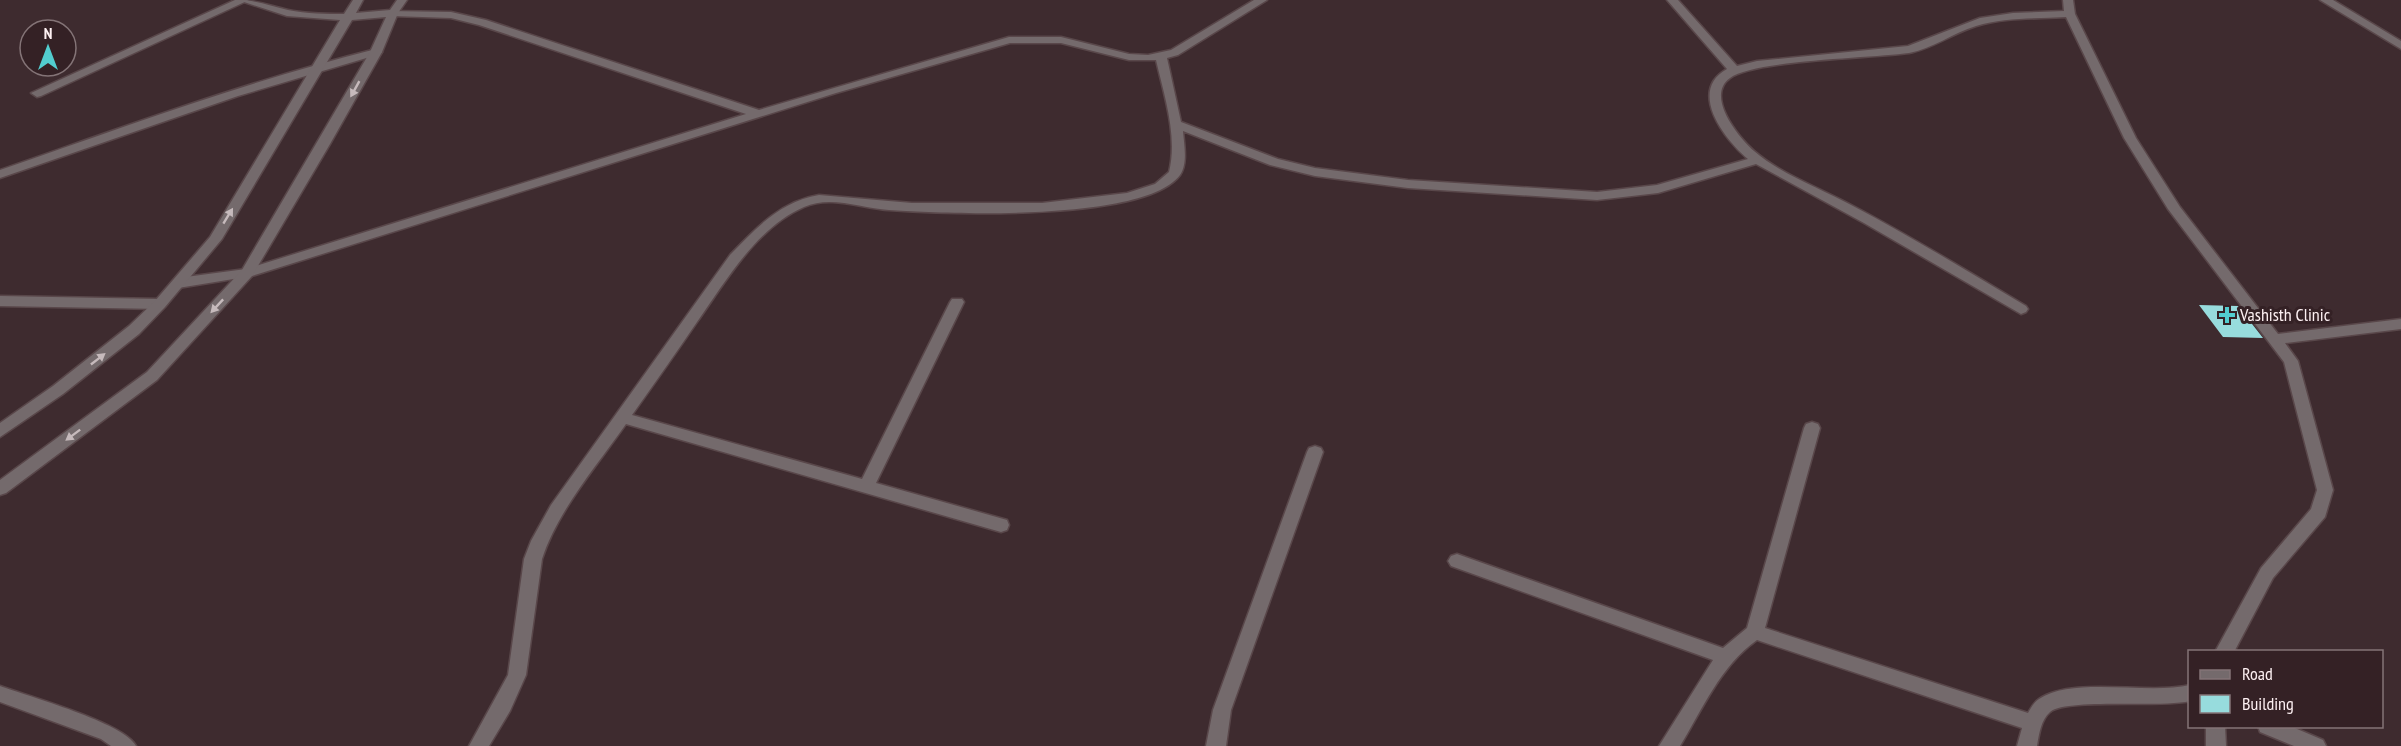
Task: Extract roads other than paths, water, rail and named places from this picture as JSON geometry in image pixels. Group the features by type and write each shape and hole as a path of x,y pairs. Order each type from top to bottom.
{"street":[{"path":"37,93 244,0 291,13 320,17 348,18 393,13 452,15 482,22 759,114"},
{"path":"0,431 117,344 160,304 215,239 358,0"},
{"path":"0,489 152,376 247,273 376,52 393,13 402,0"},
{"path":"178,283 247,273 759,114 1010,40 1061,40 1129,57 1161,56 1182,50 1262,0"},
{"path":"1672,0 1734,70"},
{"path":"2325,0 2401,46"},
{"path":"2021,309 1850,209 1757,160 1740,145 1729,130 1716,104 1715,88 1723,77 1734,70 1757,64 1910,49 1931,42 1965,25 1983,20 2069,7 2130,138 2175,209 2291,361 2325,490 2319,512 2267,573 2225,650"},
{"path":"0,174 318,66 376,52"},
{"path":"479,746 503,705 517,675 529,579 539,541 556,510 735,258 789,208 813,200 929,208 1107,203 1154,191 1167,183 1176,173 1178,150 1176,124 1161,56"},
{"path":"1176,124 1274,162 1316,172 1408,184 1597,196 1658,189 1757,160"},
{"path":"0,301 160,304"},
{"path":"866,487 957,302"},
{"path":"2275,339 2401,324"},
{"path":"623,418 1001,525"},
{"path":"1670,746 1726,657 1742,639 1755,632 1812,428"},
{"path":"1216,746 1222,710 1315,452"},
{"path":"1457,561 1726,657"},
{"path":"1755,632 2032,723"},
{"path":"0,694 108,733 126,746"},
{"path":"2027,746 2032,723 2047,704 2070,698 2173,697 2188,694"},
{"path":"2215,728 2216,746"},
{"path":"2272,728 2316,746"}],"place":[{"name":"Vashisth Clinic","path":"2227,315"}]}
